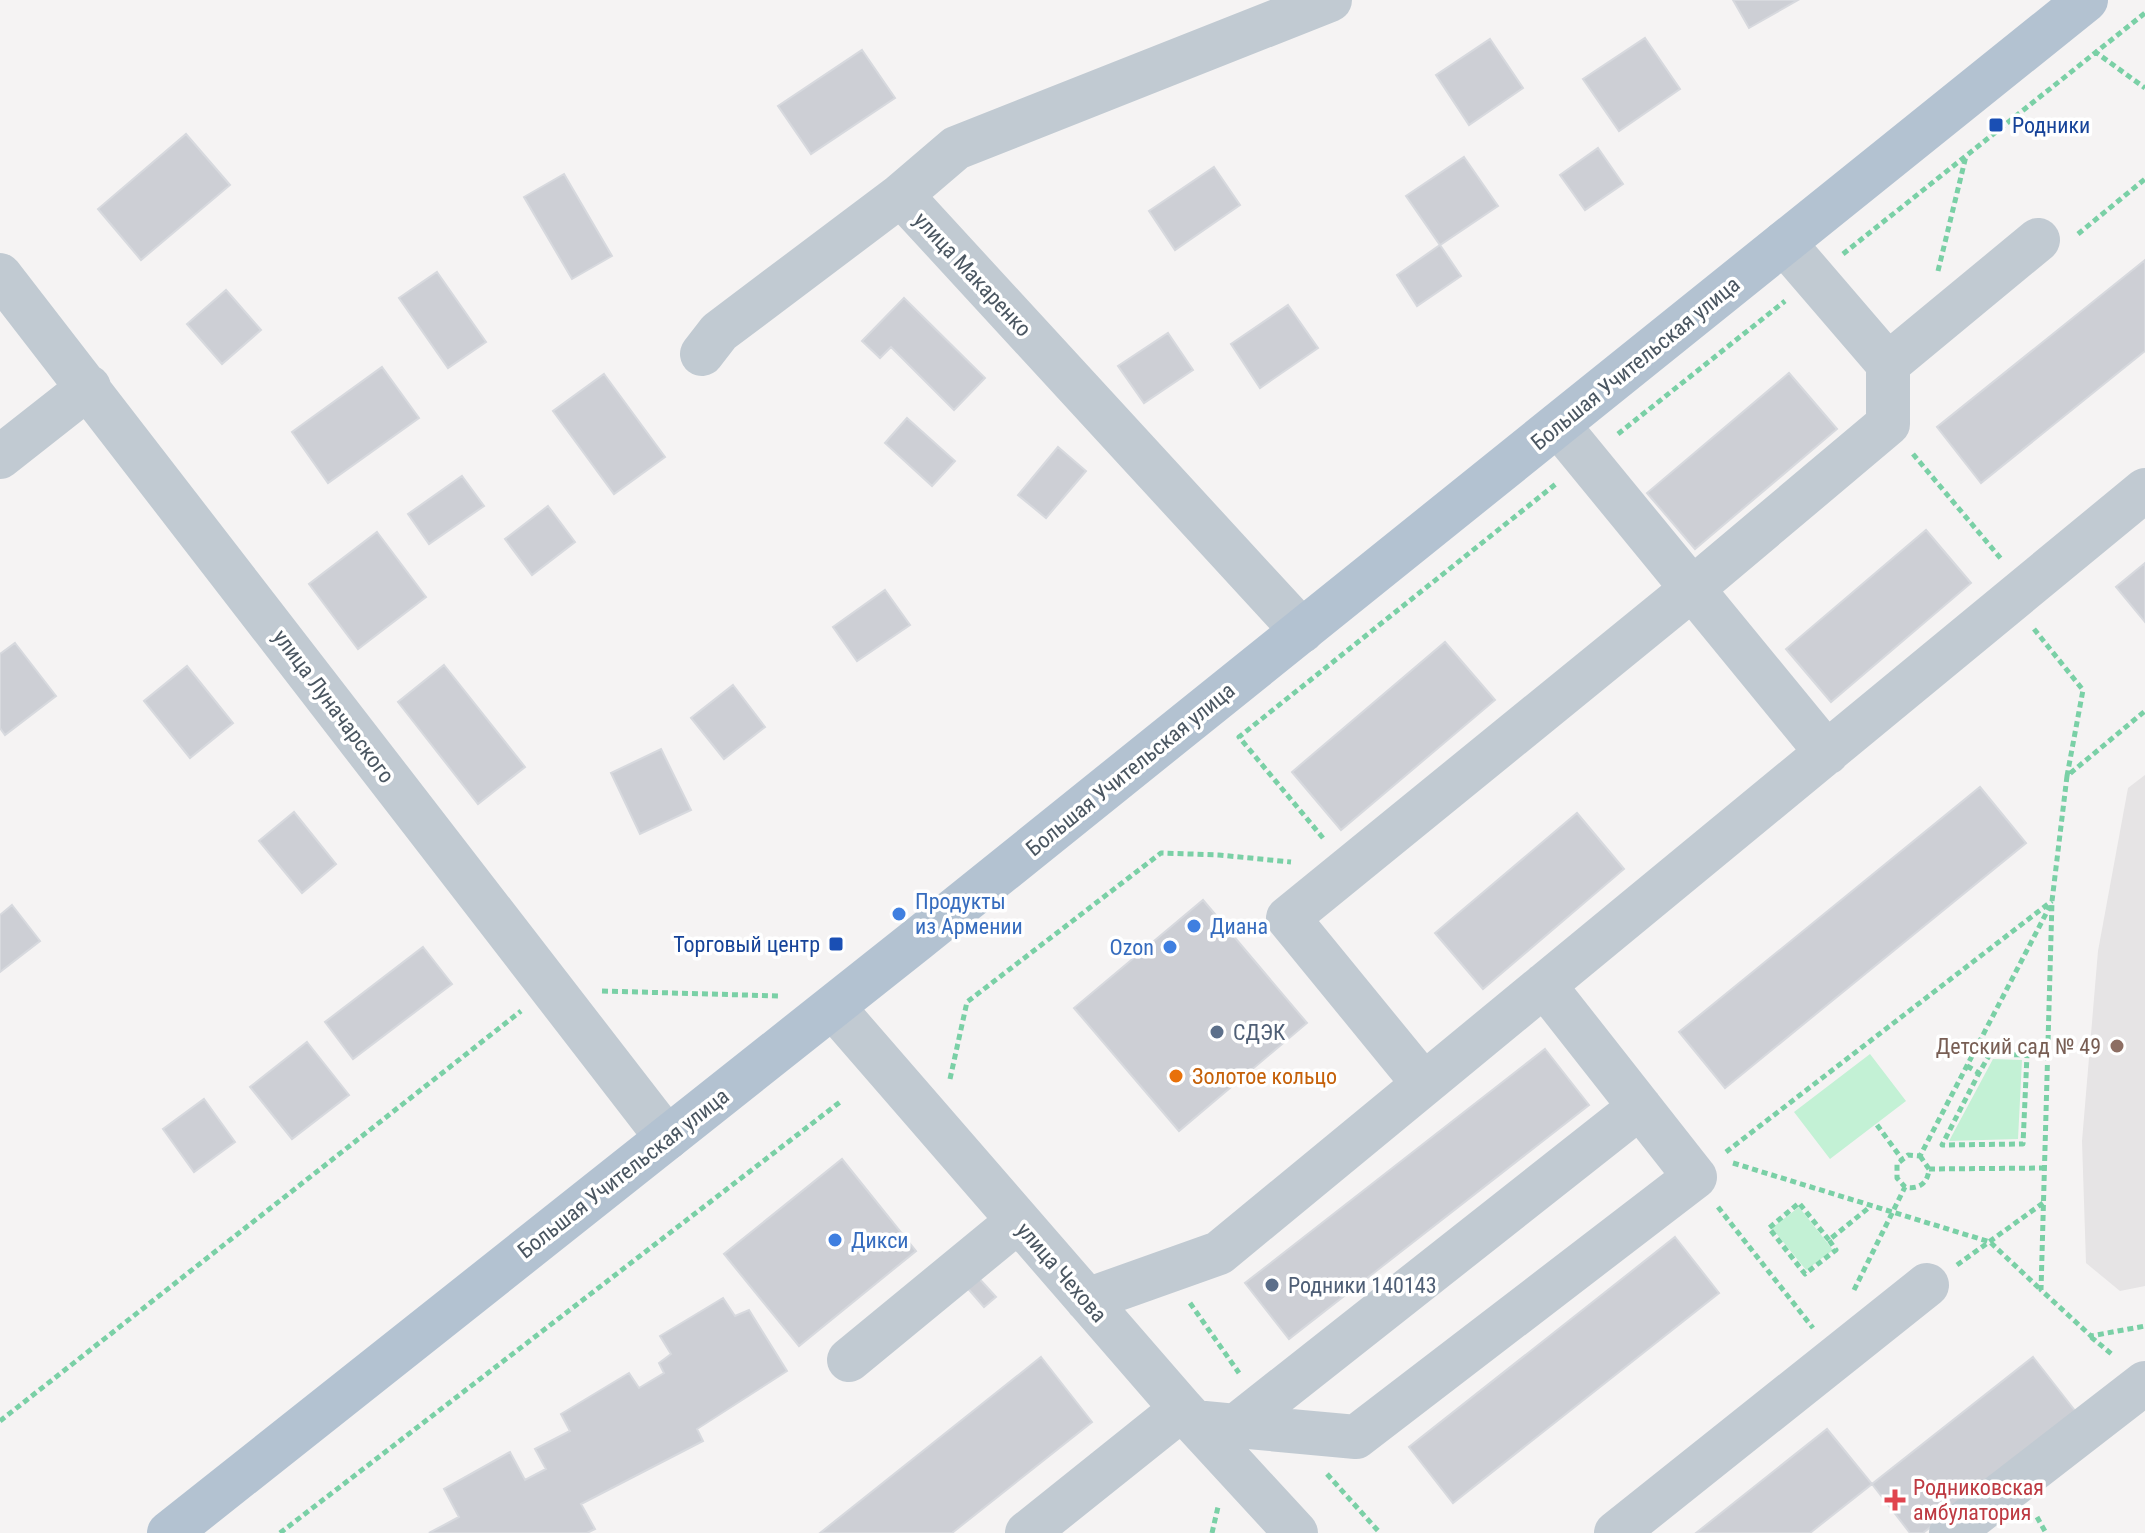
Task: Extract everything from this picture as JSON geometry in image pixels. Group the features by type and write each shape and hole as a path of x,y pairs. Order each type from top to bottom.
{"main road":[{"name":"Большая Учительская улица","path":"169,1533 833,1007 2071,12"}],"street":[{"name":"улица Макаренко","path":"1302,631 901,195 956,148 1330,0"},
{"path":"702,354 719,332 901,195"},
{"path":"1888,364 2038,240"},
{"path":"1423,1083 1288,918 1692,589 1888,424 1888,364 1784,243"},
{"name":"улица Луначарского","path":"0,275 667,1138"},
{"path":"0,457 89,387"},
{"path":"1558,425 1827,753"},
{"path":"1087,1300 1219,1253 2145,490"},
{"path":"1027,1533 1188,1416 1237,1425 1356,1437 1706,1168 1640,1107 1544,985"},
{"name":"улица Чехова","path":"833,1007 1188,1416 1296,1533"},
{"path":"1237,1425 1640,1107"},
{"path":"849,1360 1018,1221"},
{"path":"1616,1533 1927,1285"},
{"path":"1951,1533 2145,1383"}],"path":[{"path":"2071,12 2095,52 2145,88"},
{"path":"1349,868 1239,737 2145,13"},
{"path":"1937,276 1966,155"},
{"path":"2038,240 2051,256 2145,179"},
{"path":"2011,601 2083,690 2067,776 2052,901 2041,1290"},
{"path":"2067,776 2145,711"},
{"path":"947,1093 967,1002 1161,853 1219,855 1349,868"},
{"path":"1920,1156 2052,901"},
{"path":"1706,1168 2052,901"},
{"path":"0,1421 523,1010"},
{"path":"1990,1054 2027,1055 2023,1144 1942,1145 1979,1073 1990,1054"},
{"path":"1967,1066 1979,1073"},
{"path":"280,1533 840,1102"},
{"path":"1877,1125 1902,1159"},
{"path":"1934,1129 1947,1136"},
{"path":"1908,1155 1920,1156 1929,1169 1928,1177 1923,1185 1905,1187 1897,1178 1896,1170 1908,1155"},
{"path":"1706,1168 1872,1205 1990,1242 2091,1336 2145,1326"},
{"path":"1706,1168 1836,1357"},
{"path":"1929,1169 2044,1168"},
{"path":"1853,1291 1905,1187"},
{"path":"1927,1285 2044,1202"},
{"path":"1799,1203 1829,1240 1836,1250 1805,1274 1769,1228 1799,1203"},
{"path":"1829,1240 1872,1205"}],"shaded area":[{"name":"Детский сад № 49","path":"2145,775 2145,1286 2120,1291 2086,1263 2082,1141 2098,951 2128,788"}],"green space":[{"path":"1870,1054 1906,1101 1830,1159 1794,1112"},
{"path":"1993,1059 2022,1060 2018,1139 1949,1141"},
{"path":"1799,1207 1833,1250 1806,1270 1772,1228"}],"building":[{"path":"1733,0 1798,0 1749,28"},
{"path":"1645,38 1680,89 1619,131 1583,79"},
{"path":"1490,39 1523,88 1469,125 1436,75"},
{"path":"862,50 895,98 811,154 778,106"},
{"path":"186,134 230,185 141,260 98,209"},
{"path":"1598,148 1623,184 1585,210 1560,175"},
{"path":"1464,157 1498,206 1440,245 1406,196"},
{"path":"1214,167 1240,205 1175,250 1149,211"},
{"path":"564,174 612,256 572,279 524,197"},
{"path":"1440,245 1461,276 1417,306 1397,275"},
{"path":"2145,260 2145,351 1981,483 1937,427"},
{"path":"437,272 486,342 448,368 399,298"},
{"path":"226,290 261,330 222,364 187,324"},
{"path":"904,298 985,378 954,410 891,347 880,358 862,341"},
{"path":"1288,305 1318,348 1260,388 1231,344"},
{"path":"1168,333 1193,370 1144,403 1118,366"},
{"path":"382,367 419,418 328,483 292,432"},
{"path":"1789,373 1837,429 1695,549 1647,493"},
{"path":"604,374 665,457 614,494 553,411"},
{"path":"907,418 955,461 932,486 885,443"},
{"path":"1058,447 1086,471 1046,518 1018,495"},
{"path":"462,476 484,506 429,544 408,514"},
{"path":"548,506 575,542 532,575 505,539"},
{"path":"1926,530 1971,583 1831,702 1786,649"},
{"path":"377,532 426,597 358,649 309,584"},
{"path":"2145,563 2145,622 2116,587"},
{"path":"885,590 910,625 857,661 833,627"},
{"path":"1445,642 1495,700 1341,830 1292,772"},
{"path":"15,643 56,696 5,735 0,728 0,654"},
{"path":"444,665 525,767 478,804 398,702"},
{"path":"187,666 233,723 190,758 144,701"},
{"path":"733,685 765,727 724,759 691,718"},
{"path":"661,749 691,810 640,834 611,773"},
{"path":"1980,787 2026,843 1725,1088 1679,1032"},
{"path":"294,812 336,864 302,893 259,841"},
{"path":"1577,813 1624,869 1483,989 1435,933"},
{"path":"1203,900 1307,1023 1179,1131 1074,1008"},
{"path":"12,905 40,941 0,972 0,915"},
{"path":"423,947 452,984 353,1059 325,1022"},
{"path":"307,1042 349,1095 292,1139 250,1087"},
{"path":"1545,1049 1589,1105 1289,1339 1245,1283"},
{"path":"204,1099 235,1142 194,1172 163,1129"},
{"path":"842,1159 916,1251 799,1346 724,1254"},
{"path":"1675,1237 1719,1293 1453,1503 1409,1447"},
{"path":"975,1274 996,1297 984,1307 964,1284"},
{"path":"723,1298 735,1316 749,1310 787,1371 697,1429 703,1441 581,1504 595,1529 587,1533 429,1533 459,1517 444,1489 510,1452 525,1480 546,1469 535,1449 570,1431 561,1414 629,1373 639,1388 664,1373 659,1363 671,1354 660,1336"},
{"path":"1041,1357 1092,1422 952,1533 820,1533"},
{"path":"2033,1357 2076,1412 1923,1533 1910,1533 1872,1484"},
{"path":"1827,1429 1872,1484 1810,1533 1696,1533"}],"place":[{"name":"Родники","path":"1996,125"},
{"name":"Продукты из Армении","path":"899,914"},
{"name":"Диана","path":"1194,926"},
{"name":"Торговый центр","path":"836,944"},
{"name":"Ozon","path":"1170,947"},
{"name":"СДЭК","path":"1217,1032"},
{"name":"Детский сад № 49","path":"2117,1046"},
{"name":"Золотое кольцо","path":"1176,1076"},
{"name":"Дикси","path":"835,1240"},
{"name":"Родники 140143","path":"1272,1285"},
{"name":"Родниковская амбулатория","path":"1895,1500"}]}
